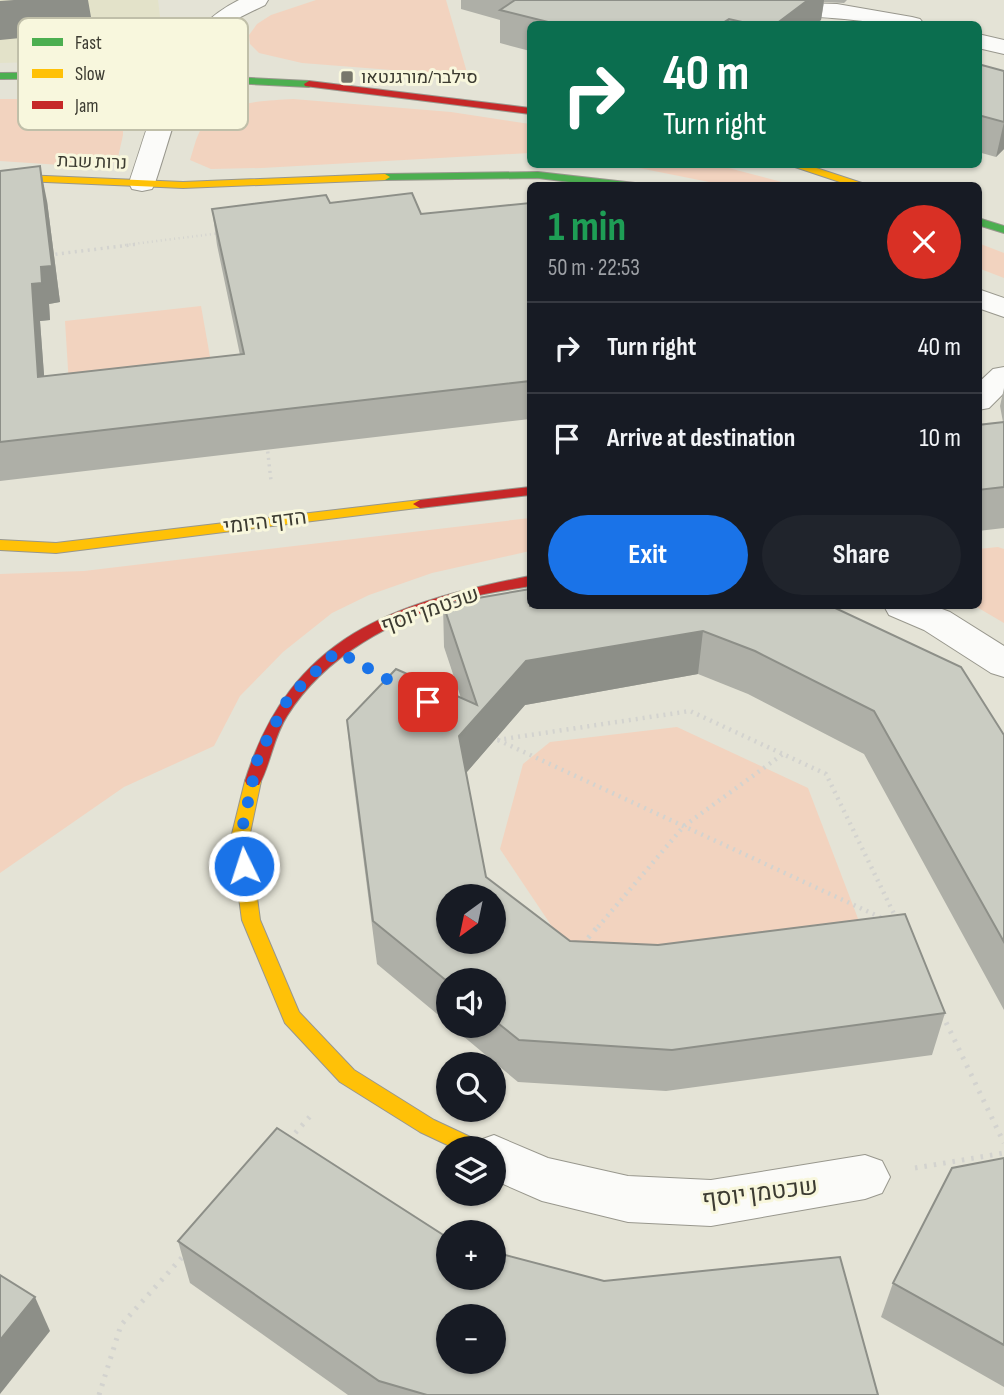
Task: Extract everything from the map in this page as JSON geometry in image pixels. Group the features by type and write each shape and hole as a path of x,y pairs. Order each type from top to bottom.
{"street":[{"path":"225,18 257,0"},
{"path":"689,0 735,6 850,12 896,21"},
{"path":"0,76 18,76"},
{"path":"248,81 378,90 527,111"},
{"path":"162,130 142,183 241,184 529,173 587,177 614,182"},
{"path":"805,168 852,182"},
{"name":"נרות שבת","path":"0,177 142,183"},
{"path":"982,222 1004,230"},
{"path":"982,300 1004,308"},
{"path":"982,397 1004,376"},
{"name":"הדף היומי","path":"0,545 56,548 527,491"},
{"name":"שכטמן יוסף","path":"448,1136 427,1126 347,1076 292,1017 251,920 240,838 258,757 289,697 337,651 387,621 456,596 527,582"},
{"path":"909,609 937,621 1004,664"},
{"name":"שכטמן יוסף","path":"506,1162 542,1179 628,1199 711,1203 865,1177"}],"path":[{"path":"41,256 232,232"},
{"path":"267,441 275,521"},
{"path":"485,734 497,740 684,827 900,926 826,774 690,711 497,740"},
{"path":"574,954 684,827 783,754"},
{"path":"940,1010 1004,1143"},
{"path":"284,1146 347,1076"},
{"path":"865,1177 1004,1153"},
{"path":"99,1395 121,1325 193,1245"}],"shaded area":[{"path":"0,0 158,0 160,18 18,18 18,63 0,63"},
{"path":"316,0 446,0 468,76 302,63 259,53 250,44 249,35 257,24 271,15"},
{"path":"0,99 18,99 18,130 123,130 117,162 91,167 0,161"},
{"path":"293,99 451,112 527,124 527,153 262,168 211,169 190,160 201,130 248,130 248,104"},
{"path":"639,168 728,168 782,182 709,182"},
{"path":"982,245 1004,253 1004,278 982,270"},
{"path":"201,306 212,368 69,385 65,321"},
{"path":"527,518 527,552 432,573 369,595 332,613 283,652 240,696 214,746 124,787 0,873 0,574 84,571"},
{"path":"982,549 1004,549 1004,623 980,609"},
{"path":"677,727 808,788 862,929 681,960 561,940 500,849 523,764 550,742"}],"building":[{"path":"515,0 808,0 780,21 544,21 500,10"},
{"path":"982,65 1004,71 1004,122 982,116"},
{"path":"40,166 52,266 41,267 42,283 32,284 38,377 244,354 212,209 326,195 330,203 412,193 421,214 527,203 527,381 0,442 0,171"},
{"path":"1004,422 1004,487 982,490 982,425"},
{"path":"527,590 527,609 837,609 961,667 1004,735 1004,942 874,711 755,651 703,631 526,661 459,736 486,877 495,884 436,884 436,954 506,954 506,892 570,941 658,945 905,914 945,1013 672,1050 519,1040 506,1030 506,968 436,968 436,972 373,921 347,720 396,669 477,705 443,604"},
{"path":"277,1128 436,1230 436,1290 506,1290 506,1255 604,1281 840,1257 878,1395 427,1395 379,1381 178,1241"},
{"path":"1004,1158 1004,1345 893,1283 952,1168"},
{"path":"0,1275 35,1297 0,1340"}],"traffic: fast":[{"path":"0,76 18,76"},
{"path":"248,81 309,84"},
{"path":"385,177 538,175 600,182"},
{"path":"982,222 1004,230"}],"traffic: slow":[{"path":"805,168 852,182"},
{"path":"0,177 183,185 385,177"},
{"path":"0,545 56,548 420,504"},
{"path":"253,781 240,838 251,920 292,1017 347,1076 427,1126 448,1136"}],"traffic: jam":[{"path":"309,84 527,111"},
{"path":"420,504 527,491"},
{"path":"253,781 264,745 281,713 302,685 327,661 355,640 387,622 421,608 465,594 527,582"}],"place":[{"name":"סילבר/מורגנטאו","path":"347,77"}],"route":[{"path":"244,866 240,838 258,757 289,697 337,651 428,702"}]}
